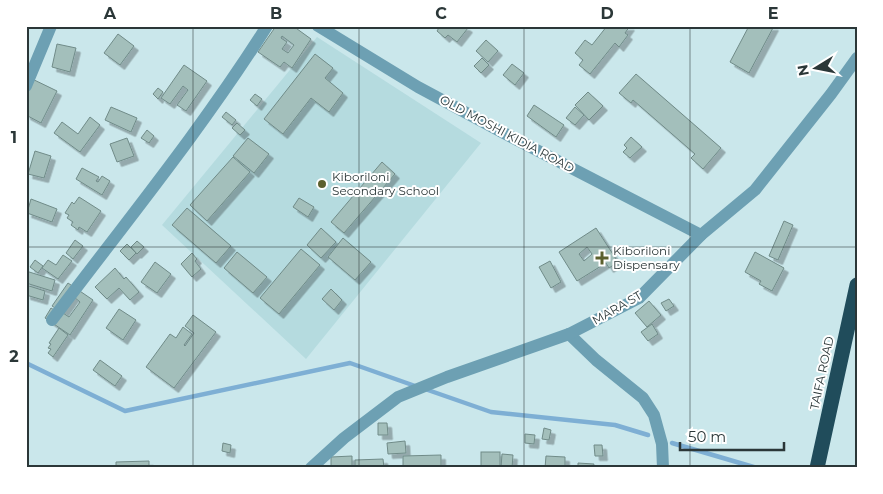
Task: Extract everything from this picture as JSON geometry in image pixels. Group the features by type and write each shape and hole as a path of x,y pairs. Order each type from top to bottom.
{"highway":[{"name":"TAIFA ROAD","path":"817,468 857,284"}],"street":[{"path":"26,86 51,26"},
{"path":"52,320 198,127 243,65 267,26"},
{"name":"OLD MOSHI KIDIA ROAD","path":"318,26 467,113 598,183 701,235"},
{"name":"MARA ST","path":"311,468 344,438 398,398 425,385 569,334 638,298 701,235 755,190 857,58"},
{"path":"569,334 596,360 643,398 654,415 662,444 663,468"}],"shaded area":[{"name":"Kiboriloni Secondary School","path":"317,37 481,143 306,359 162,225"}],"building":[{"path":"276,26 293,26 311,39 292,68 284,62 280,67 258,52","holes":["282,36 294,45 288,53 282,49 287,42 281,38"]},
{"path":"440,26 465,26 468,28 457,42 448,35 445,38 437,31"},
{"path":"607,26 630,26 625,33 628,35 619,47 615,43 590,74 579,65 583,60 575,53 585,40 592,45"},
{"path":"749,26 774,26 749,73 730,62"},
{"path":"118,34 134,46 120,65 104,53"},
{"path":"486,40 498,51 488,62 476,51"},
{"path":"57,44 76,48 70,72 52,67"},
{"path":"315,54 333,68 325,78 343,93 329,112 311,98 283,134 264,119"},
{"path":"482,58 489,65 481,73 474,66"},
{"path":"512,64 524,73 515,85 503,75"},
{"path":"184,65 207,81 186,111 177,105 188,90 183,86 170,104 161,98"},
{"path":"636,74 721,148 703,169 691,158 695,154 633,100 631,103 619,93"},
{"path":"26,76 57,91 41,123 26,115"},
{"path":"158,88 163,92 158,99 153,94"},
{"path":"588,92 603,106 589,120 575,105"},
{"path":"255,94 262,99 257,106 250,100"},
{"path":"534,105 564,125 556,137 527,116"},
{"path":"111,107 137,118 131,132 105,120"},
{"path":"575,107 584,115 575,125 566,118"},
{"path":"226,112 236,120 232,125 222,117"},
{"path":"90,117 100,125 80,152 54,133 62,122 78,134"},
{"path":"237,123 245,130 240,135 232,128"},
{"path":"147,130 154,136 149,143 141,138"},
{"path":"631,137 642,147 630,158 623,152 627,148 624,145"},
{"path":"127,138 134,156 117,162 110,144"},
{"path":"248,138 269,154 254,173 233,156"},
{"path":"35,151 51,156 44,178 28,174"},
{"path":"233,157 250,172 207,221 190,205"},
{"path":"382,162 395,174 344,233 331,222"},
{"path":"82,168 99,177 96,181 98,182 102,176 110,181 102,195 76,179"},
{"path":"79,197 101,211 87,232 79,227 78,230 71,225 73,222 67,218 69,215 65,213 72,202 74,204"},
{"path":"299,198 314,207 308,217 293,207"},
{"path":"31,199 57,209 52,222 27,213"},
{"path":"187,208 231,246 216,263 172,225"},
{"path":"784,221 793,225 778,260 769,256"},
{"path":"321,228 336,242 321,258 307,245"},
{"name":"Kiboriloni Dispensary","path":"596,228 618,262 609,268 606,263 577,281 559,252","holes":["587,247 592,254 584,261 579,254"]},
{"path":"343,238 371,262 355,280 328,257"},
{"path":"75,240 83,246 73,259 66,253"},
{"path":"137,241 144,247 137,254 131,247"},
{"path":"127,244 136,253 129,260 120,251"},
{"path":"301,249 320,265 279,314 260,298"},
{"path":"237,252 267,277 253,293 224,268"},
{"path":"755,252 784,268 772,291 759,284 761,281 745,272"},
{"path":"192,253 201,269 192,277 181,264"},
{"path":"63,255 72,261 58,279 42,268 48,260 56,265"},
{"path":"35,260 43,266 38,273 30,267"},
{"path":"550,261 561,282 551,288 539,267"},
{"path":"155,262 171,274 157,293 141,282"},
{"path":"115,268 139,292 130,300 119,288 107,299 95,287"},
{"path":"26,271 55,280 52,291 26,283"},
{"path":"68,283 93,300 70,335 45,318 51,308 59,313 60,311 52,306","holes":["74,297 80,302 69,317 63,313"]},
{"path":"26,285 45,291 43,300 26,295"},
{"path":"331,289 342,300 334,310 322,299"},
{"path":"669,299 674,306 666,311 661,303"},
{"path":"649,301 661,315 647,327 635,313"},
{"path":"119,309 136,320 123,340 106,328"},
{"path":"193,315 216,332 174,388 146,367 170,334 176,338 183,327 192,334 185,346 194,333 185,326"},
{"path":"652,324 658,334 648,341 641,332"},
{"path":"59,328 68,335 53,357 48,353 51,349 48,348 51,344 49,343"},
{"path":"100,360 122,376 115,386 93,370"},
{"path":"378,423 387,423 388,435 378,435"},
{"path":"544,428 551,430 549,440 542,439"},
{"path":"525,434 535,435 534,444 525,443"},
{"path":"405,441 406,453 388,454 387,443"},
{"path":"223,443 231,445 230,453 222,451"},
{"path":"594,445 602,445 603,456 595,456"},
{"path":"481,452 500,452 500,468 481,468"},
{"path":"502,454 513,455 512,468 501,468"},
{"path":"441,455 441,468 403,468 403,456"},
{"path":"352,456 352,468 331,468 331,457"},
{"path":"546,456 565,457 565,468 545,468"},
{"path":"383,459 384,468 355,468 355,460"},
{"path":"149,461 149,468 116,468 116,462"},
{"path":"578,463 594,464 593,468 578,468"}],"waterway":[{"path":"26,363 125,411 350,363 418,387"},
{"path":"425,389 491,412 615,425 648,435"},
{"path":"672,443 757,468"}],"place":[{"name":"Kiboriloni Secondary School","path":"322,184"},
{"name":"Kiboriloni Dispensary","path":"602,258"}]}
